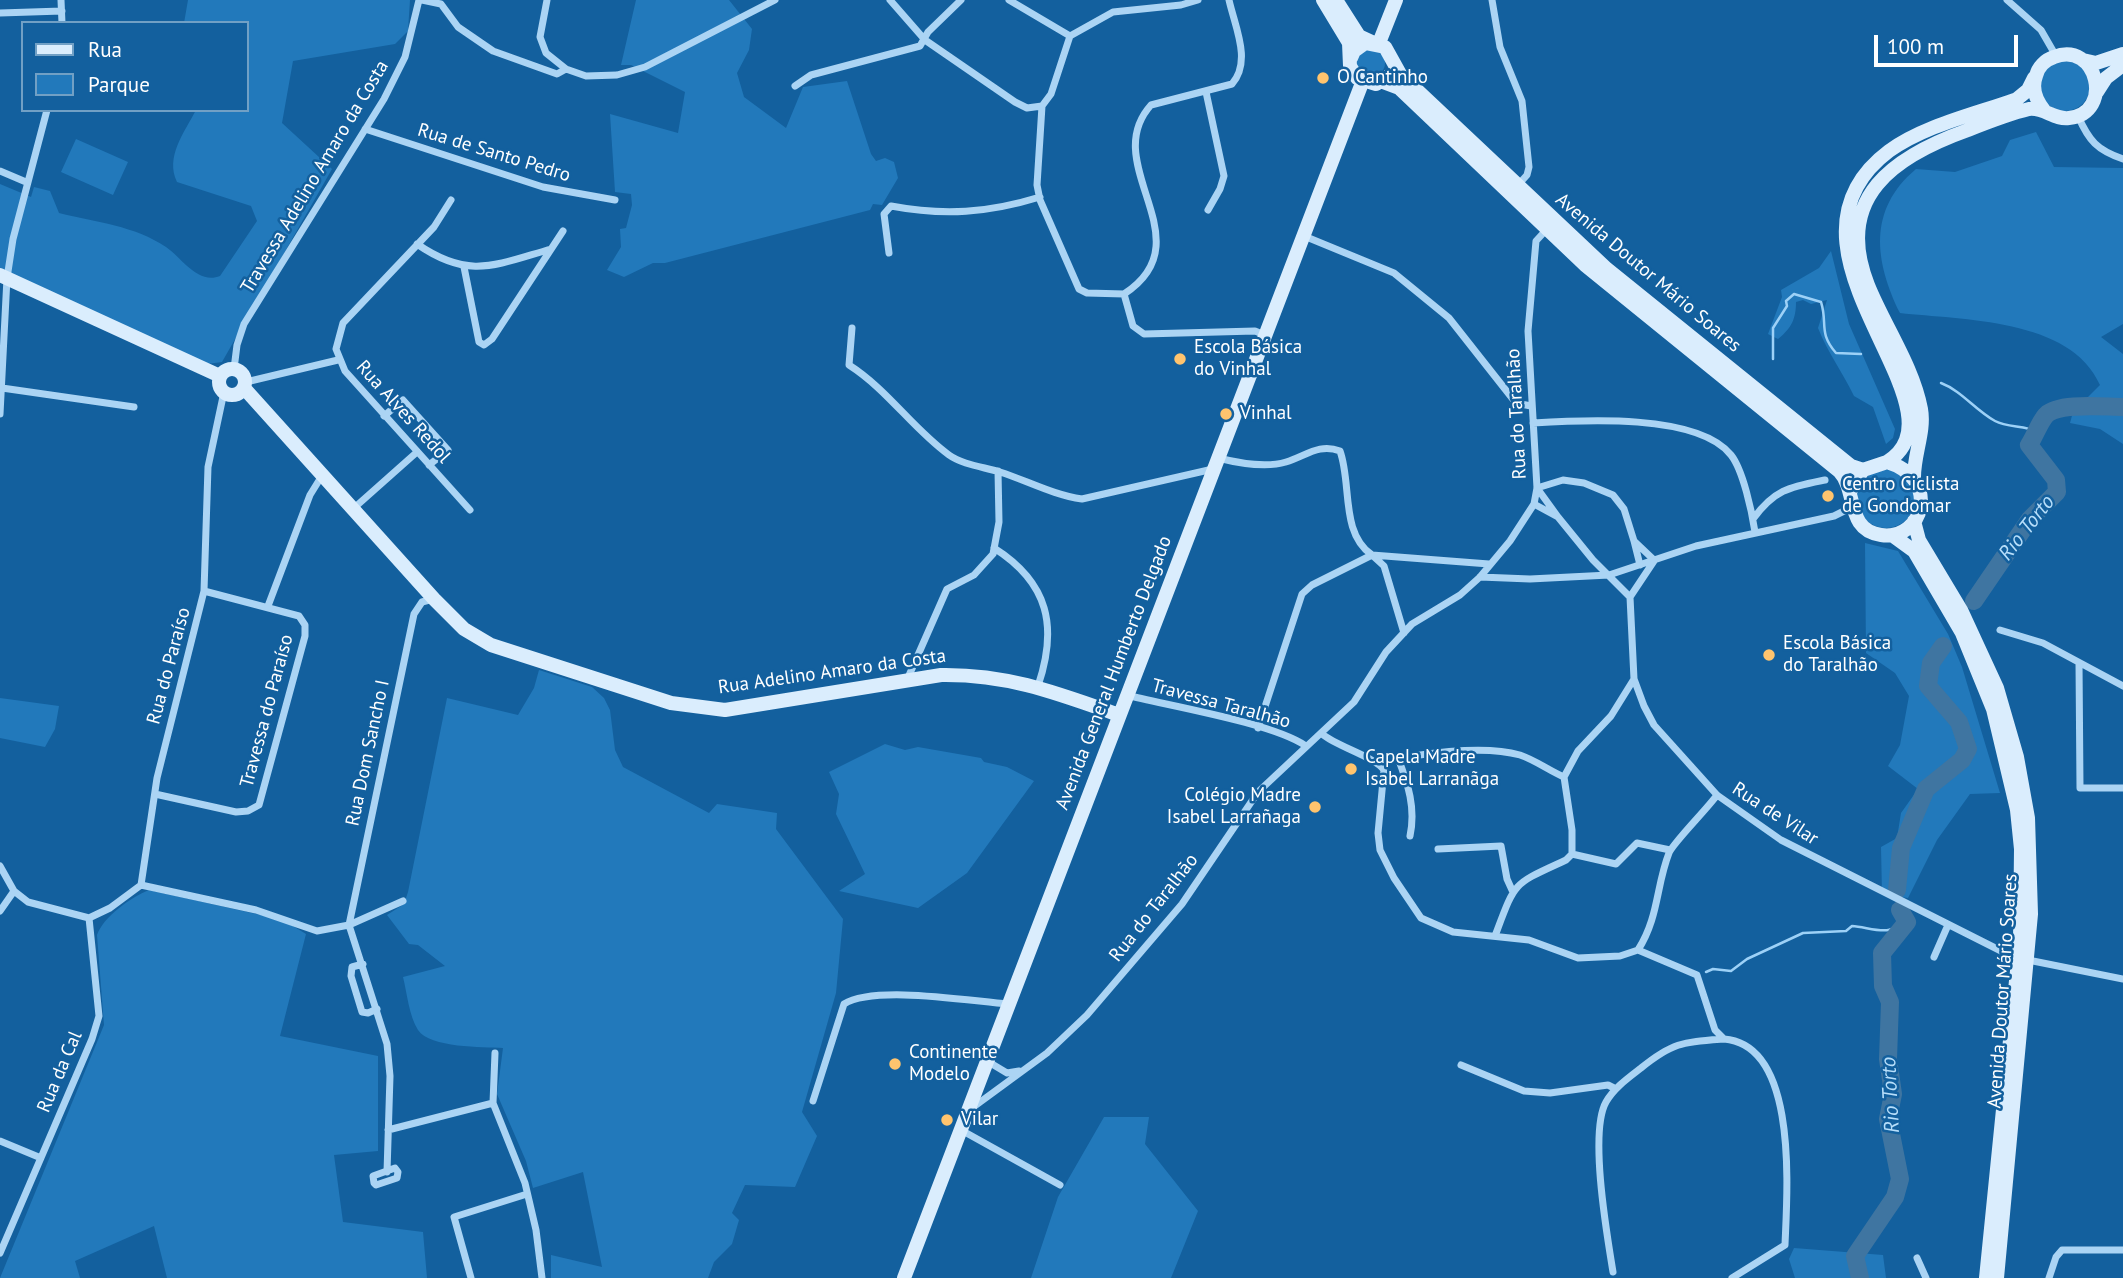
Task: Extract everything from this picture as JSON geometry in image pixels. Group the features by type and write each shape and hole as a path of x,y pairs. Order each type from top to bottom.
{"main road":[{"path":"1323,0 1349,43 1352,73 1362,83 1382,82 1392,72 1393,58 1375,43 1359,36 1336,0"},
{"path":"1375,43 1396,0"},
{"path":"1351,58 1359,46 1375,43"},
{"path":"1849,507 1863,470 1887,462 1906,445 1910,420 1903,390 1860,297 1849,265 1847,226 1854,196 1871,167 1889,152 1919,135 2017,99 2025,94 2043,64 2056,56 2069,55 2096,63 2123,54"},
{"name":"Avenida Doutor Mário Soares","path":"1393,58 1400,74 1617,277 1851,466 1863,470"},
{"path":"2082,60 2095,74 2097,92"},
{"path":"2035,77 2035,95 2044,110 2060,118 2078,116 2091,106 2106,78 2123,65"},
{"name":"Avenida Doutor Mário Soares","path":"1382,82 1399,88 1612,288 1839,471 1849,484 1849,507 1867,530 1881,535 1892,535 1914,551 1947,606 1980,675 1997,722 2011,777 2021,849 2023,960 1997,1278"},
{"name":"Avenida General Humberto Delgado","path":"904,1278 1362,83"},
{"name":"Avenida Doutor Mário Soares","path":"1986,1278 2032,889 2029,830 2009,727 1982,653 1919,540 1914,521 1922,499 1914,477 1921,409 1868,284 1860,256 1860,226 1869,195 1890,168 1921,148 2018,111 2037,108 2044,110"},
{"path":"4,277 220,376"},
{"path":"234,369 241,372 245,386 236,395 223,392 219,382 224,371 234,369"},
{"name":"Rua Adelino Amaro da Costa","path":"245,386 434,599 464,629 491,645 686,706 725,710 907,680 968,674 1038,686 1119,715"},
{"path":"1887,462 1898,465 1914,477"},
{"path":"1892,535 1905,530 1914,521"}],"street":[{"path":"61,0 62,21"},
{"path":"421,0 442,4 458,27 493,51 557,74 566,69"},
{"name":"Travessa Adelino Amaro da Costa","path":"234,369 237,345 244,324 365,129 405,57 421,0"},
{"path":"547,0 540,37 546,53 566,69 586,76 617,75 645,67 775,0"},
{"path":"890,0 925,40 1015,102 1027,108 1042,106"},
{"path":"795,86 811,75 905,52 925,40 961,0"},
{"path":"1009,0 1070,36"},
{"path":"1198,0 1181,5 1113,12 1070,36 1051,94 1042,106 1038,131 1040,197 1079,289 1087,293 1124,294 1138,285 1150,272 1157,248 1135,151 1134,133 1142,115 1151,105 1233,84 1244,63 1229,0"},
{"path":"1492,0 1500,47 1522,101 1525,116 1529,167 1527,175 1518,186"},
{"path":"2007,0 2041,30 2056,56"},
{"path":"0,13 62,11"},
{"path":"1206,92 1224,176 1220,190 1208,210"},
{"path":"0,414 4,277 26,182 46,112"},
{"path":"2078,116 2092,143 2101,151 2123,159"},
{"name":"Rua de Santo Pedro","path":"365,129 543,187 615,200"},
{"path":"0,171 26,182"},
{"path":"889,253 884,214 891,206 930,213 970,213 1040,197"},
{"name":"Rua Alves Redol","path":"451,200 434,227 343,323 337,339 338,360 384,416 470,510"},
{"name":"Rua do Taralhão","path":"968,1110 1047,1053 1087,1015 1182,904 1258,792 1354,702 1386,652 1412,624 1460,596 1510,541 1534,504 1537,488 1528,331 1536,242 1547,229"},
{"path":"464,267 475,330 479,342 484,345 492,339 563,231"},
{"path":"1304,236 1394,273 1449,318 1516,403 1531,405"},
{"path":"417,244 464,267 486,267 551,249"},
{"path":"1124,294 1132,326 1144,334 1255,331 1265,335"},
{"path":"852,328 849,365 873,380 915,425 951,457 998,471 1062,496 1082,499 1216,463 1284,463 1314,450 1329,447 1340,451 1353,530 1363,549 1384,566 1404,633"},
{"path":"245,386 338,360"},
{"path":"2,388 134,407"},
{"name":"Rua do Paraíso","path":"141,886 155,794 204,591 208,467 223,392"},
{"path":"384,416 403,400 448,450 429,465"},
{"path":"1533,423 1622,421 1699,435 1727,450 1734,458 1755,532"},
{"path":"354,508 417,452"},
{"path":"907,680 947,589 974,575 993,554 999,522 998,471"},
{"path":"268,606 310,495 324,474"},
{"path":"1640,565 1624,509 1613,495 1584,483 1563,480 1537,488 1558,517 1630,597 1654,560"},
{"path":"1753,519 1778,492 1825,480"},
{"path":"1534,504 1558,517"},
{"path":"1480,577 1530,579 1609,575 1696,546 1849,507"},
{"path":"1634,541 1654,560"},
{"path":"994,548 1012,559 1031,581 1049,620 1049,645 1038,686"},
{"path":"1258,728 1302,594 1312,585 1372,555 1489,564"},
{"name":"Travessa do Paraíso","path":"155,794 236,812 248,811 259,805 305,636 305,625 299,615 204,591"},
{"name":"Rua de Vilar","path":"1630,597 1634,679 1654,724 1717,794 1781,840 2023,960 2123,979"},
{"name":"Rua Dom Sancho I","path":"349,925 414,614 422,602 434,599"},
{"path":"2000,630 2043,643 2123,686"},
{"path":"2079,663 2080,788 2123,788"},
{"path":"1495,936 1512,890 1522,880 1566,860 1572,854 1572,830 1564,777 1578,751 1611,716 1634,679"},
{"name":"Travessa Taralhão","path":"1126,695 1258,728 1296,740 1306,746"},
{"path":"1322,734 1332,743 1379,763 1424,753 1498,752 1522,756 1564,777"},
{"path":"1398,758 1410,789 1413,824 1410,836"},
{"path":"1379,763 1385,776 1378,833 1380,850 1394,878 1421,918 1452,932 1529,940 1578,958 1620,956 1638,950 1646,937 1660,897 1670,850 1704,814 1717,794"},
{"path":"1572,854 1616,864 1637,844 1670,850"},
{"path":"1438,849 1501,846 1507,879 1512,890"},
{"path":"0,866 14,891 29,902 89,918 110,908 141,886 256,910 317,931 349,925 403,901"},
{"path":"0,911 14,891"},
{"name":"Rua da Cal","path":"1,1250 99,1016 89,918"},
{"path":"349,925 387,1044 390,1076 387,1172"},
{"path":"1934,957 1948,925"},
{"path":"1638,950 1697,975 1715,1030 1724,1039"},
{"path":"363,964 352,967 351,976 362,1012 377,1009"},
{"path":"813,1101 841,1011 844,1004 856,997 894,995 1009,1004"},
{"path":"1613,1272 1605,1227 1598,1138 1602,1111 1616,1089 1667,1047 1685,1042 1724,1039 1743,1042 1761,1061 1784,1123 1788,1163 1785,1245 1772,1250 1732,1278"},
{"path":"495,1053 493,1103 527,1194 536,1230 542,1278"},
{"path":"990,1054 992,1064 1007,1073 1023,1070"},
{"path":"1461,1065 1524,1091 1550,1093 1608,1085 1616,1089"},
{"path":"388,1130 493,1103"},
{"path":"961,1130 1060,1185"},
{"path":"0,1141 41,1158"},
{"path":"471,1278 454,1217 527,1194"},
{"path":"2049,1278 2056,1257 2062,1250 2123,1250"},
{"path":"1917,1258 1926,1278"}],"green space":[{"path":"188,0 410,0 408,31 395,44 293,61 282,123 332,169 222,362 207,364 0,282 0,184 31,197 34,187 50,191 59,213 141,234 166,247 197,274 212,278 220,276 257,221 251,206 177,182 173,163 178,145 195,112 248,112 248,21 184,21"},
{"path":"636,0 729,0 752,29 749,50 737,73 744,97 786,128 803,87 847,81 871,154 876,161 885,158 894,162 898,178 882,205 873,204 870,210 665,263 653,263 624,277 607,270 621,247 620,229 626,228 632,205 631,194 615,192 610,114 678,133 685,92 631,65 621,65"},
{"path":"1371,49 1381,53 1385,63 1381,73 1371,77 1361,73 1357,63 1361,53"},
{"path":"2065,61 2083,68 2090,86 2083,104 2065,111 2047,104 2040,86 2047,68"},
{"path":"2036,132 2054,167 2123,168 2123,324 2101,337 2123,354 2123,444 2100,429 2070,423 2073,412 2100,385 2086,363 2065,346 2012,326 1900,313 1885,275 1880,237 1883,219 1889,202 1900,185 1916,169 1955,172 2002,156 2010,140"},
{"path":"76,139 128,162 113,195 61,172"},
{"path":"1831,251 1849,324 1895,429 1893,438 1886,444 1873,407 1854,396 1818,328 1827,300 1811,304 1803,300 1796,302 1794,318 1787,331 1778,339 1768,334 1782,297 1781,290 1819,268"},
{"path":"1886,470 1902,475 1910,483 1915,499 1910,515 1902,523 1886,528 1870,523 1862,515 1857,499 1862,483 1870,475"},
{"path":"1865,543 1898,551 1948,634 1962,667 2000,793 1970,794 1937,840 1908,898 1882,894 1881,847 1897,838 1901,813 1918,789 1888,766 1900,745 1909,696 1895,673 1866,653"},
{"path":"539,670 592,687 604,698 610,710 615,750 623,767 709,813 717,804 777,813 776,829 843,919 836,993 802,1112 817,1136 795,1187 745,1185 732,1213 739,1220 732,1244 714,1262 708,1278 551,1278 551,1255 602,1267 583,1172 533,1188 526,1161 497,1094 503,1048 458,1045 434,1040 418,1030 410,1011 403,977 445,966 418,945 409,944 387,915 404,904 408,892 447,698 518,715 534,688"},
{"path":"0,698 59,706 55,729 45,747 0,738"},
{"path":"885,744 905,750 918,747 981,758 984,762 1007,767 1034,781 967,873 918,908 839,891 865,874 836,814 839,794 829,772"},
{"path":"149,890 283,920 306,934 280,1036 378,1056 378,1151 334,1155 343,1222 423,1232 427,1278 167,1278 154,1226 75,1261 80,1278 0,1278 104,1025 97,935 105,921 118,908"},
{"path":"1104,1117 1149,1117 1145,1144 1198,1211 1171,1278 1031,1278 1058,1197"},
{"path":"1794,1248 1883,1255 1886,1278 1795,1278 1789,1259"}],"waterway":[{"path":"1773,359 1773,328 1787,306 1786,301 1794,294 1821,302 1825,333 1836,353 1861,354"},
{"path":"1941,383 1995,421 2038,432"},
{"name":"Rio Torto","path":"1974,601 2030,519 2057,492 2056,480 2029,445 2046,415 2061,408 2123,407"},
{"name":"Rio Torto","path":"1897,890 1901,848 1926,789 1962,760 1968,749 1959,722 1928,686 1931,663 1943,646"},
{"name":"Rio Torto","path":"1860,1278 1855,1256 1895,1197 1900,1179 1888,1119 1893,1094 1888,1059 1890,1002 1883,986 1882,953 1907,922 1900,910"},
{"path":"1706,972 1713,969 1731,971 1747,959 1803,933 1846,931 1852,926 1889,930 1895,928 1904,916"}],"place":[{"name":"O Cantinho","path":"1323,78"},
{"name":"Escola Básica do Vinhal","path":"1180,359"},
{"name":"Vinhal","path":"1226,414"},
{"name":"Centro Ciclista de Gondomar","path":"1828,496"},
{"name":"Escola Básica do Taralhão","path":"1769,655"},
{"name":"Capela Madre Isabel Larranãga","path":"1351,769"},
{"name":"Colégio Madre Isabel Larrañaga","path":"1315,807"},
{"name":"Continente Modelo","path":"895,1064"},
{"name":"Vilar","path":"947,1120"}]}
